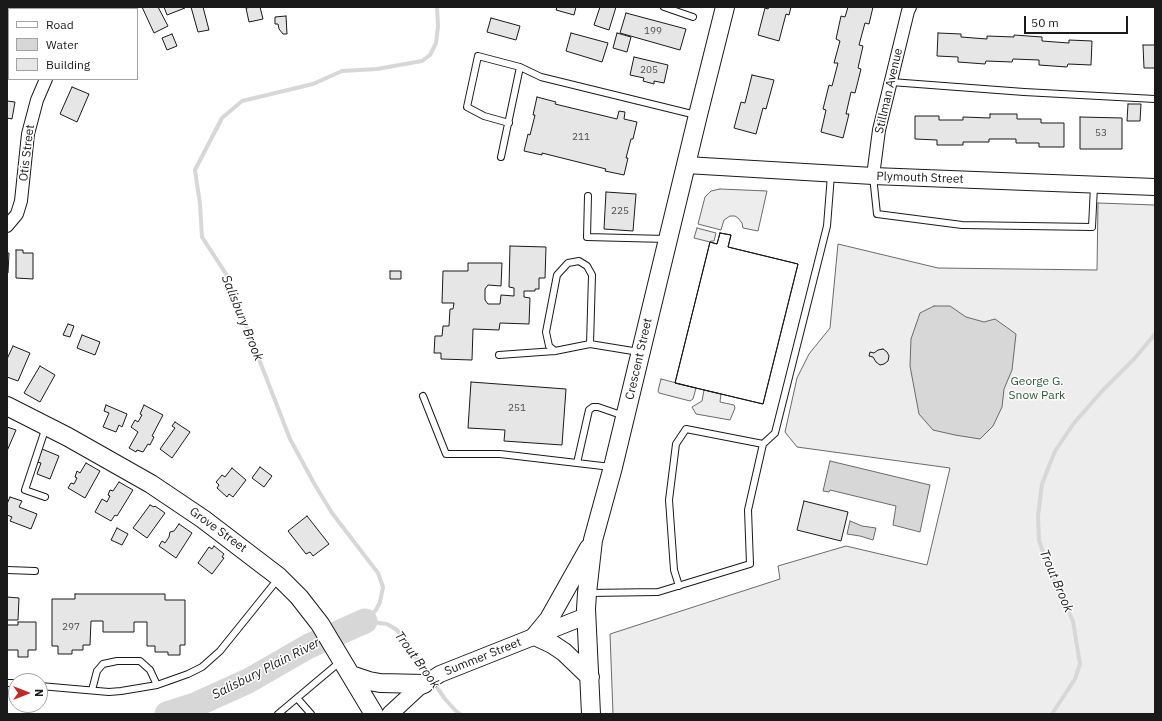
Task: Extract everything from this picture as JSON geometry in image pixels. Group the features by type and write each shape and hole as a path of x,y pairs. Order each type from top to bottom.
{"main road":[{"name":"Crescent Street","path":"591,714 586,616 587,593 594,540 626,416 725,7"},
{"name":"Grove Street","path":"7,406 96,452 178,501 229,537 279,577 299,598 320,624 374,714"},
{"path":"590,677 564,652 552,644 535,636 549,619 594,540"},
{"path":"344,663 368,681 380,683 424,684"}],"street":[{"name":"Stillman Avenue","path":"874,176 879,130 910,7"},
{"name":"Otis Street","path":"7,226 17,214 21,201 28,134 37,100 46,80"},
{"name":"Plymouth Street","path":"686,165 831,174 1155,187"},
{"name":"Summer Street","path":"390,714 424,684 448,670 586,616"}],"lane":[{"path":"664,7 671,8 693,17"},
{"path":"508,122 484,116 467,107 478,56 520,67 540,77 698,115"},
{"path":"501,157 520,67"},
{"path":"891,82 1046,94 1155,99"},
{"path":"587,593 658,592 750,564 748,510 763,444 775,433 826,234 831,195 831,174"},
{"path":"874,176 877,214 962,225 1092,227 1094,184"},
{"path":"588,196 587,237 668,239"},
{"path":"555,351 549,346 546,332 557,275 568,264 579,261 587,266 592,275 590,344"},
{"path":"499,355 555,351 590,344 641,352"},
{"path":"423,396 446,454 500,454 613,467"},
{"path":"577,463 589,410 593,407 598,407 626,416"},
{"path":"44,497 25,490 46,425"},
{"path":"679,586 674,570 669,500 676,444 686,429 763,444"},
{"path":"7,570 35,571"},
{"path":"48,687 121,691 157,685 188,674 202,667 211,660 232,637 279,577"},
{"path":"92,690 97,671 103,664 117,661 140,662 150,670 157,685"},
{"path":"278,714 344,663"},
{"path":"297,698 311,714"}],"shaded area":[{"path":"720,189 767,191 758,231 743,228 742,223 735,216 730,216 724,220 721,230 698,224 705,197 711,191"},
{"name":"George G. Snow Park","path":"1098,203 1155,205 1155,714 613,714 610,634 780,579 778,566 846,546 927,565 950,468 797,447 785,432 797,378 809,354 830,328 838,244 938,268 1097,270"},
{"path":"697,228 716,233 714,241 710,242 694,238"},
{"path":"661,379 696,388 693,399 690,401 659,393 658,391"},
{"path":"704,390 721,394 720,402 734,405 735,408 730,420 696,414 692,407 702,401"}],"water":[{"path":"934,306 950,306 966,317 984,322 995,319 1016,334 1012,370 1004,389 1002,407 993,426 980,439 933,430 919,414 910,366 911,339 920,313"},
{"path":"830,461 930,485 920,532 893,525 896,506 830,490 829,492 823,491"},
{"path":"850,521 862,526 876,528 873,540 847,534"}],"building":[{"path":"56,7 70,7 69,8"},
{"path":"142,7 158,7 168,26 154,33"},
{"path":"164,7 185,7 185,8 167,15"},
{"path":"191,7 203,7 209,30 198,32"},
{"path":"260,7 263,19 249,22 246,8"},
{"path":"557,7 576,7 574,15 556,10"},
{"path":"600,7 616,7 609,30 594,25"},
{"path":"769,7 791,7 789,15 786,14 779,41 758,35 765,8 768,9"},
{"path":"848,7 873,7 869,24 865,23 859,45 863,46 858,68 861,69 855,93 851,92 846,114 849,114 843,138 821,132 826,110 823,109 829,85 832,86 838,63 834,63 840,41 836,39 841,16 845,17"},
{"path":"626,13 686,29 680,50 620,33"},
{"path":"286,16 287,34 283,34 279,29 278,24 275,24 275,17"},
{"path":"491,18 520,26 516,40 487,32"},
{"path":"571,33 608,43 602,62 566,51"},
{"path":"617,33 631,37 627,52 613,48"},
{"path":"938,33 961,34 961,37 987,39 987,36 1014,37 1014,35 1042,37 1042,41 1069,43 1069,40 1092,41 1091,65 1068,64 1067,67 1039,65 1039,60 1013,59 1012,62 986,61 985,64 958,62 958,57 937,56"},
{"path":"172,34 177,46 167,50 162,38"},
{"path":"1143,45 1155,45 1155,68 1144,68"},
{"path":"634,57 668,65 664,83 654,81 654,84 643,81 644,78 630,75"},
{"path":"752,75 774,80 766,109 763,108 756,134 734,128 741,102 745,103"},
{"path":"72,87 89,94 77,122 60,114"},
{"path":"537,97 556,102 555,104 617,119 619,111 625,112 624,119 637,122 626,158 628,158 624,175 542,153 542,155 524,151 535,115 533,115"},
{"path":"7,101 15,102 12,119 7,118"},
{"path":"1128,104 1141,104 1140,121 1127,121"},
{"path":"990,114 1017,114 1017,119 1041,119 1041,123 1064,123 1064,147 1039,147 1039,143 1016,143 1016,139 989,139 989,142 963,142 963,145 937,145 937,140 915,139 915,116 939,116 939,120 963,120 963,117 990,118"},
{"path":"1080,117 1122,118 1122,149 1080,149"},
{"path":"606,192 636,194 633,231 604,229"},
{"path":"720,233 731,235 728,247 798,264 763,404 675,383 710,242 717,244"},
{"path":"720,233 731,235 728,247 798,264 763,404 675,383 710,242 717,244"},
{"path":"510,246 546,247 545,278 539,278 539,289 535,289 535,291 524,291 524,297 530,298 529,324 500,323 499,330 473,329 472,360 441,359 441,353 434,353 435,336 442,336 443,326 449,326 450,309 453,309 454,303 442,303 443,271 468,271 468,263 502,263 501,286 488,285 485,289 485,300 488,304 500,304 501,295 514,296 514,288 509,287"},
{"path":"16,250 23,250 23,253 33,253 33,279 16,278"},
{"path":"7,253 9,253 8,273 7,273"},
{"path":"390,271 401,271 401,279 390,279"},
{"path":"68,324 74,326 70,337 63,335"},
{"path":"82,335 100,342 95,355 77,348"},
{"path":"13,346 30,353 18,381 7,377 7,359"},
{"path":"883,349 889,356 888,361 880,365 873,357 869,356 870,352 874,353"},
{"path":"40,366 55,375 40,402 24,393"},
{"path":"471,382 566,389 562,445 504,441 505,430 468,428"},
{"path":"106,405 127,414 122,427 119,425 116,432 103,427 109,413 104,411"},
{"path":"144,405 163,415 152,436 154,437 150,445 148,444 143,452 137,450 136,452 129,448 138,432 131,427 135,420 138,422 142,415 140,414"},
{"path":"175,422 190,432 172,458 160,449 175,428 172,426"},
{"path":"7,427 16,430 7,451"},
{"path":"42,449 59,456 50,479 37,474 41,463 37,462"},
{"path":"86,463 100,471 85,498 68,488 71,483 74,484 77,478 75,477 77,471 80,473"},
{"path":"260,467 272,476 264,487 252,478"},
{"path":"232,468 246,480 233,497 229,494 227,497 217,488 219,485 216,482 222,475 225,477"},
{"path":"119,482 133,490 117,516 115,515 111,521 95,512 102,499 107,502 110,496 108,495 110,490 113,491"},
{"path":"10,497 22,501 19,507 37,514 31,529 10,521 12,517 7,515 7,504"},
{"path":"804,501 848,512 841,541 797,530"},
{"path":"150,505 155,506 165,513 147,538 133,528"},
{"path":"307,516 329,544 313,556 310,552 306,554 288,531"},
{"path":"179,524 192,533 176,558 159,546 162,541 165,543 170,532 174,531"},
{"path":"117,528 128,534 122,545 111,540"},
{"path":"214,546 224,554 222,557 224,558 212,574 198,563 209,547 212,549"},
{"path":"75,594 165,594 165,600 185,600 185,645 180,645 180,655 168,655 168,652 155,652 155,646 147,646 147,622 134,622 134,632 103,632 103,621 91,621 90,645 83,645 83,650 72,650 72,654 58,654 58,646 52,646 52,599 75,599"},
{"path":"7,597 19,598 18,620 7,620"},
{"path":"18,622 36,622 36,650 28,650 28,657 18,657 18,650 7,650 7,625 18,625"}],"waterway":[{"name":"Salisbury Brook","path":"365,621 376,610 380,602 383,587 378,573 332,513 290,439 226,274 202,237 200,204 195,170 222,118 242,101 313,84 342,71 377,69 422,61 430,55 436,43 438,26 437,7"},
{"name":"Trout Brook","path":"1052,714 1075,679 1080,664 1073,621 1047,564 1039,540 1038,516 1042,484 1055,451 1074,423 1103,390 1135,358 1155,334"},
{"name":"Trout Brook","path":"365,621 387,624 397,630 430,677"},
{"name":"Salisbury Plain River","path":"167,714 195,705 248,681 309,646 365,621"},
{"name":"Trout Brook","path":"434,683 445,699 460,714"}]}
